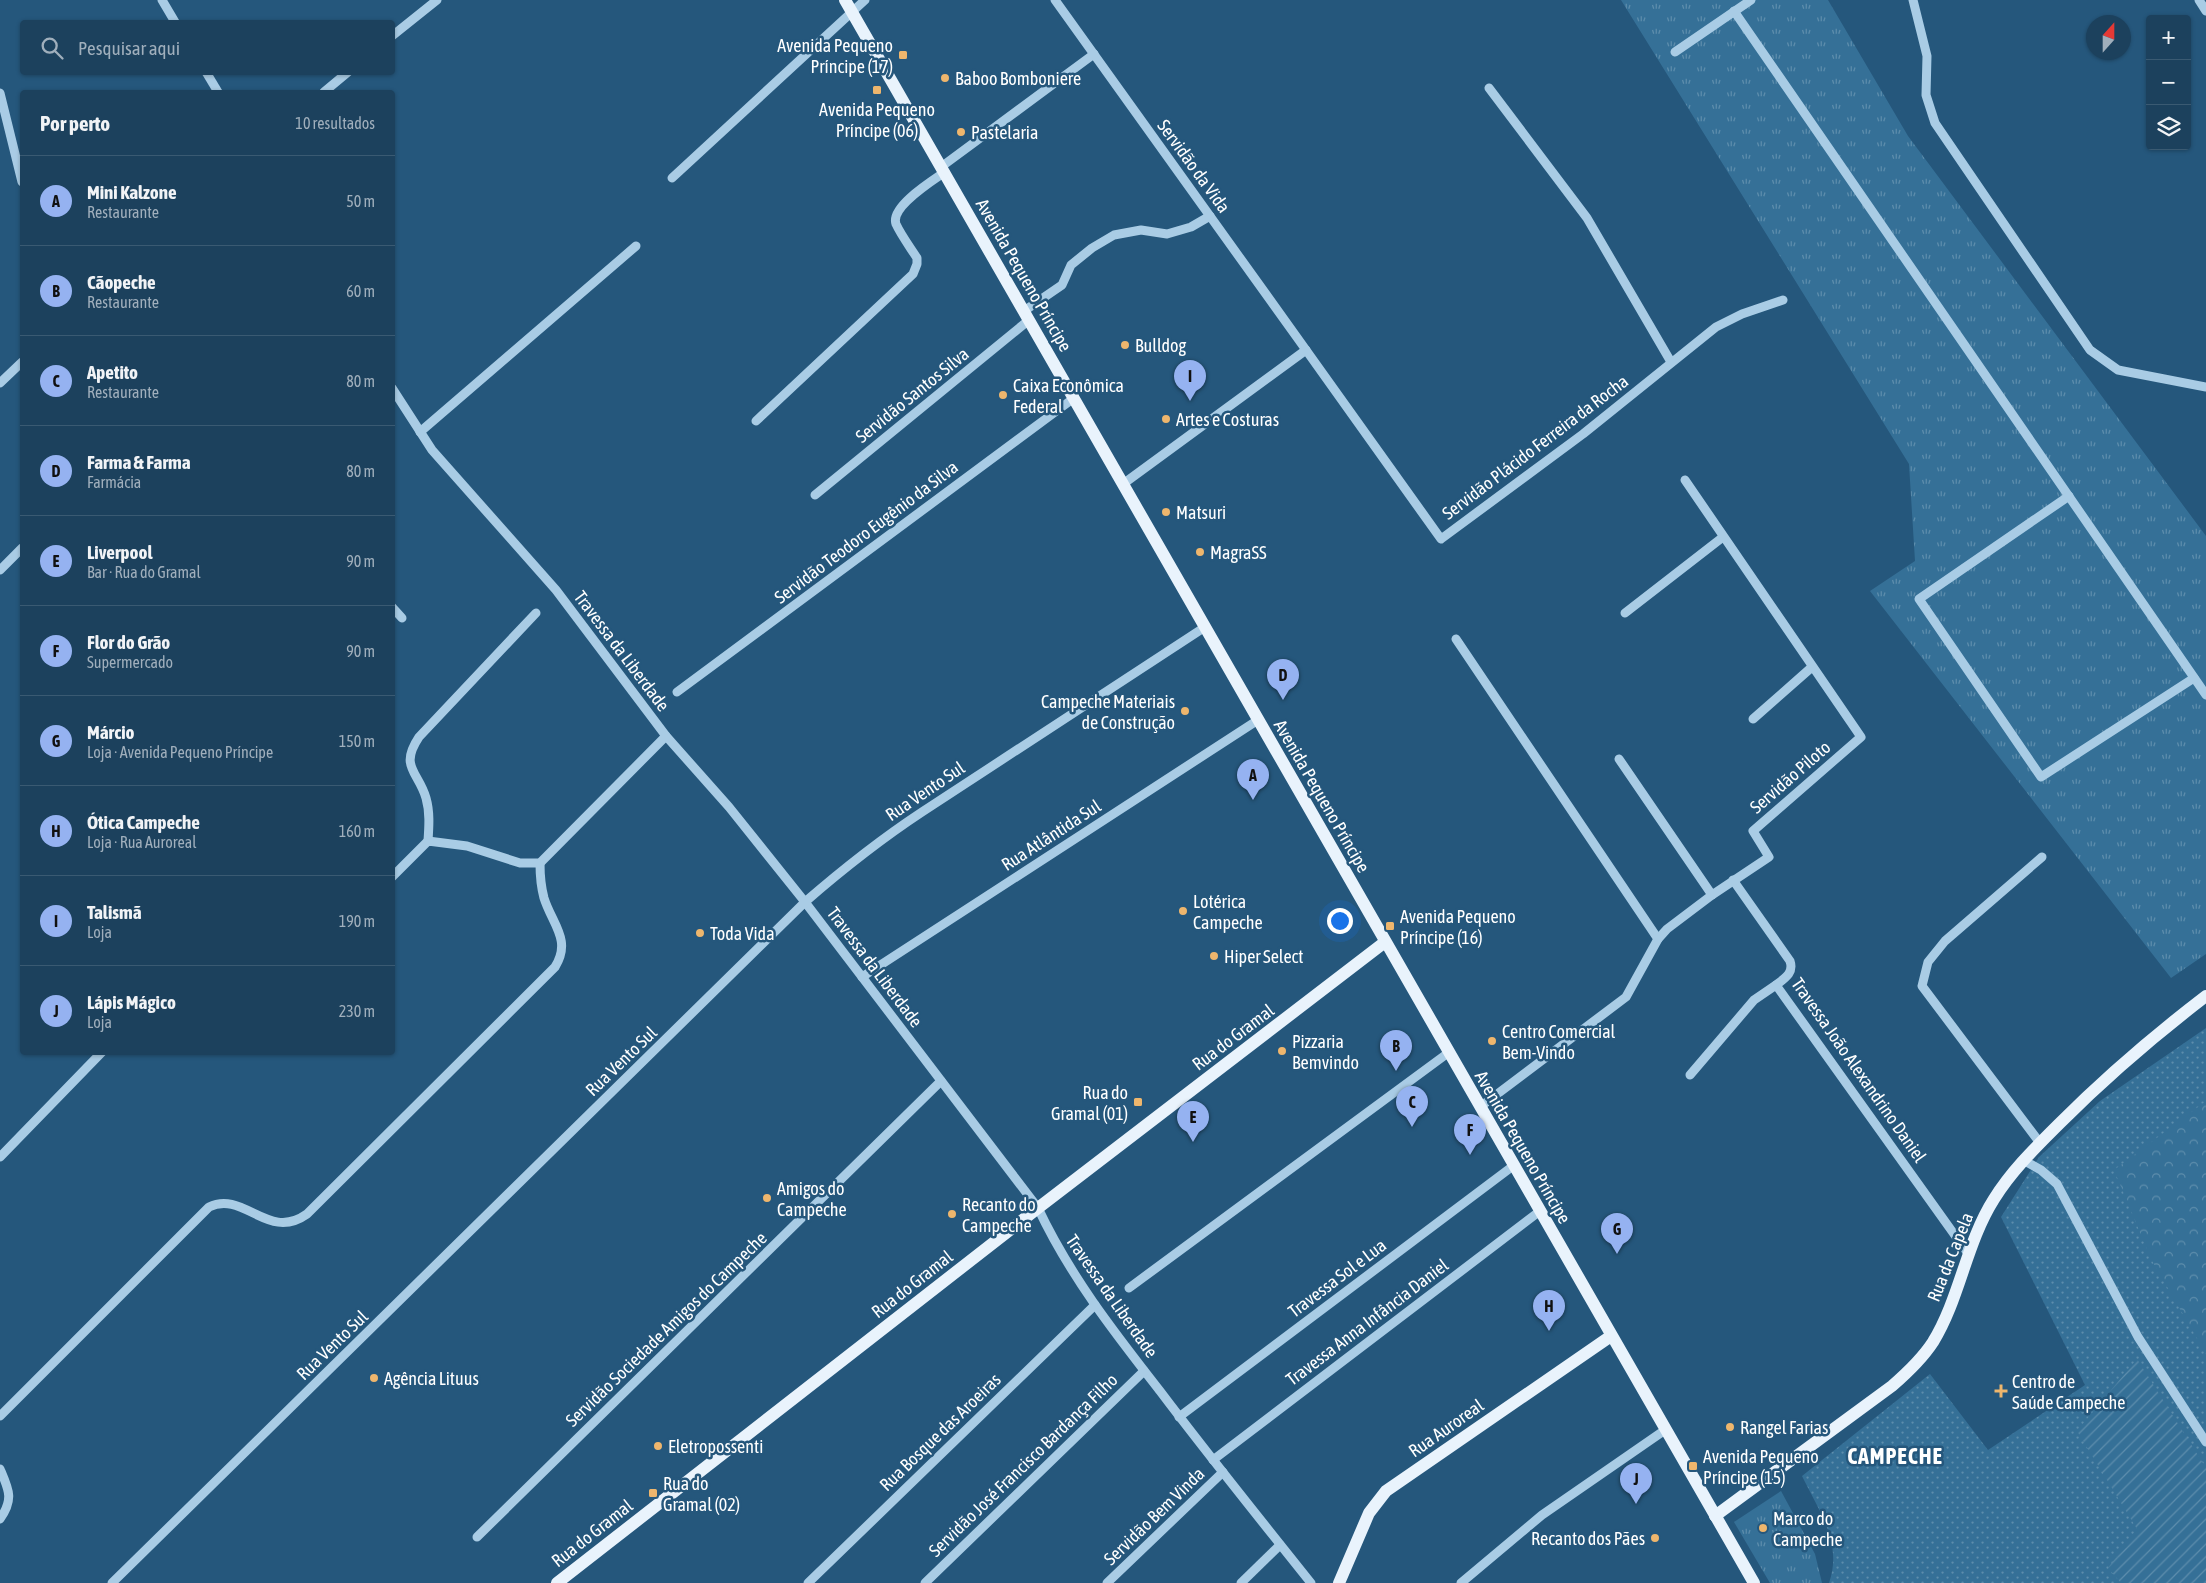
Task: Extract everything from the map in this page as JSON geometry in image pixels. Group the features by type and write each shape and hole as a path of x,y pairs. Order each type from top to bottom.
{"main road":[{"name":"Avenida Pequeno Príncipe","path":"845,0 1754,1583"},
{"name":"Rua do Gramal","path":"557,1583 1038,1208 1385,942"},
{"name":"Rua da Capela","path":"1715,1516 1892,1386 1909,1371 1932,1342 1954,1298 1969,1255 1992,1202 2023,1160 2089,1094 2206,996"},
{"name":"Rua Auroreal","path":"1339,1583 1369,1513 1386,1491 1611,1336"}],"street":[{"path":"162,0 174,20"},
{"path":"395,34 437,0"},
{"path":"672,178 866,0"},
{"name":"Servidão da Vida","path":"1055,0 1306,350"},
{"path":"1675,52 1751,0"},
{"path":"1913,0 1927,56 1926,95 1934,123 2090,350 2118,370 2206,387"},
{"path":"2199,0 2206,11"},
{"path":"1734,11 2206,695"},
{"path":"756,421 913,274 917,258 896,223 896,214 901,206 943,169 1094,54"},
{"path":"208,75 217,90"},
{"path":"326,90 344,75"},
{"path":"1489,88 1587,218 1671,362"},
{"path":"0,93 20,174"},
{"name":"Servidão Santos Silva","path":"815,495 1062,285 1071,266 1092,248 1114,235 1140,230 1166,234 1191,228 1210,216"},
{"path":"420,432 636,246"},
{"name":"Servidão Plácido Ferreira da Rocha","path":"1306,350 1441,539 1583,434 1671,362 1729,320 1783,300"},
{"path":"1123,484 1306,350"},
{"path":"0,383 20,364"},
{"name":"Travessa da Liberdade","path":"395,393 420,432 456,479 556,590 666,736 729,807 805,902 1038,1208 1066,1263 1144,1371 1311,1583"},
{"name":"Servidão Teodoro Eugênio da Silva","path":"677,692 1074,398"},
{"name":"Servidão Piloto","path":"1480,1107 1626,997 1658,938 1682,916 1712,894 1769,857 1752,831 1861,738 1685,480"},
{"path":"2068,496 1919,599 2040,777 2194,678"},
{"path":"1624,613 1723,537"},
{"path":"0,570 20,550"},
{"path":"395,610 402,618"},
{"path":"395,874 428,841 429,814 426,796 411,771 409,759 412,748 418,737 536,612"},
{"name":"Rua Vento Sul","path":"112,1583 805,902 884,837 1205,627"},
{"path":"1456,638 1658,938"},
{"path":"1754,719 1812,667"},
{"name":"Rua Atlântida Sul","path":"862,977 1258,720"},
{"path":"428,841 467,846 520,863 540,863 666,736"},
{"path":"1618,759 1712,894"},
{"path":"2040,1143 1922,986 1928,962 1945,941 2042,857"},
{"path":"0,1416 209,1207 218,1202 230,1203 284,1224 297,1221 307,1214 555,967 562,956 562,942 545,899 540,863"},
{"name":"Travessa João Alexandrino Daniel","path":"1733,880 1790,961 1792,968 1790,974 1776,985 1969,1255"},
{"path":"1690,1075 1754,1000 1776,985"},
{"path":"1129,1288 1448,1053"},
{"path":"0,1157 99,1055"},
{"name":"Servidão Sociedade Amigos do Campeche","path":"477,1537 941,1081"},
{"path":"2023,1160 2041,1170 2057,1184 2138,1337 2206,1442"},
{"name":"Travessa Sol e Lua","path":"1179,1417 1514,1166"},
{"name":"Travessa Anna Infância Daniel","path":"1213,1460 1540,1211"},
{"name":"Rua Bosque das Aroeiras","path":"808,1583 1095,1305"},
{"name":"Servidão José Francisco Bardança Filho","path":"925,1583 1144,1371"},
{"path":"1461,1583 1542,1516 1665,1430"},
{"path":"0,1469 9,1488 10,1499 0,1519"},
{"name":"Servidão Bem Vinda","path":"1107,1583 1223,1472"},
{"path":"1241,1583 1280,1545"}],"green space":[{"path":"1621,0 1828,0 1908,136 2206,536 2206,954 2171,978 1870,591 1915,561 1909,464"},
{"path":"2206,1028 2206,1583 1829,1583 1833,1569 1831,1541 1822,1515 1802,1476 1930,1374 1988,1450 2085,1385 2001,1217 2039,1157 2100,1101"},
{"path":"2206,1101 2206,1354 2151,1259 2114,1170"},
{"path":"2137,1359 2206,1468 2206,1583 2121,1583 2108,1568 2137,1529 2077,1431"},
{"path":"1781,1491 1815,1554 1822,1583 1770,1583 1734,1522"}],"place":[{"name":"Avenida Pequeno Príncipe (17)","path":"903,55"},
{"name":"Baboo Bomboniere","path":"945,78"},
{"name":"Avenida Pequeno Príncipe (06)","path":"877,90"},
{"name":"Pastelaria","path":"961,132"},
{"name":"Bulldog","path":"1125,345"},
{"name":"Caixa Econômica Federal","path":"1003,395"},
{"name":"Talismã","path":"1190,401"},
{"name":"Artes e Costuras","path":"1166,419"},
{"name":"Matsuri","path":"1166,512"},
{"name":"MagraSS","path":"1200,552"},
{"name":"Farma & Farma","path":"1283,700"},
{"name":"Campeche Materiais de Construção","path":"1185,711"},
{"name":"Mini Kalzone","path":"1253,800"},
{"name":"Lotérica Campeche","path":"1183,911"},
{"name":"Avenida Pequeno Príncipe (16)","path":"1390,926"},
{"name":"Toda Vida","path":"700,933"},
{"name":"Hiper Select","path":"1214,956"},
{"name":"Centro Comercial Bem-Vindo","path":"1492,1041"},
{"name":"Pizzaria Bemvindo","path":"1282,1051"},
{"name":"Cãopeche","path":"1396,1071"},
{"name":"Rua do Gramal (01)","path":"1138,1102"},
{"name":"Apetito","path":"1412,1127"},
{"name":"Liverpool","path":"1193,1142"},
{"name":"Flor do Grão","path":"1470,1155"},
{"name":"Amigos do Campeche","path":"767,1198"},
{"name":"Recanto do Campeche","path":"952,1214"},
{"name":"Márcio","path":"1617,1254"},
{"name":"Ótica Campeche","path":"1549,1331"},
{"name":"Agência Lituus","path":"374,1378"},
{"name":"Centro de Saúde Campeche","path":"2001,1391"},
{"name":"Rangel Farias","path":"1730,1427"},
{"name":"Eletropossenti","path":"658,1446"},
{"name":"Avenida Pequeno Príncipe (15)","path":"1693,1466"},
{"name":"Rua do Gramal (02)","path":"653,1493"},
{"name":"Lápis Mágico","path":"1636,1504"},
{"name":"Marco do Campeche","path":"1763,1528"},
{"name":"Recanto dos Pães","path":"1655,1538"}],"district":[{"name":"CAMPECHE","path":"1895,1456"}]}
